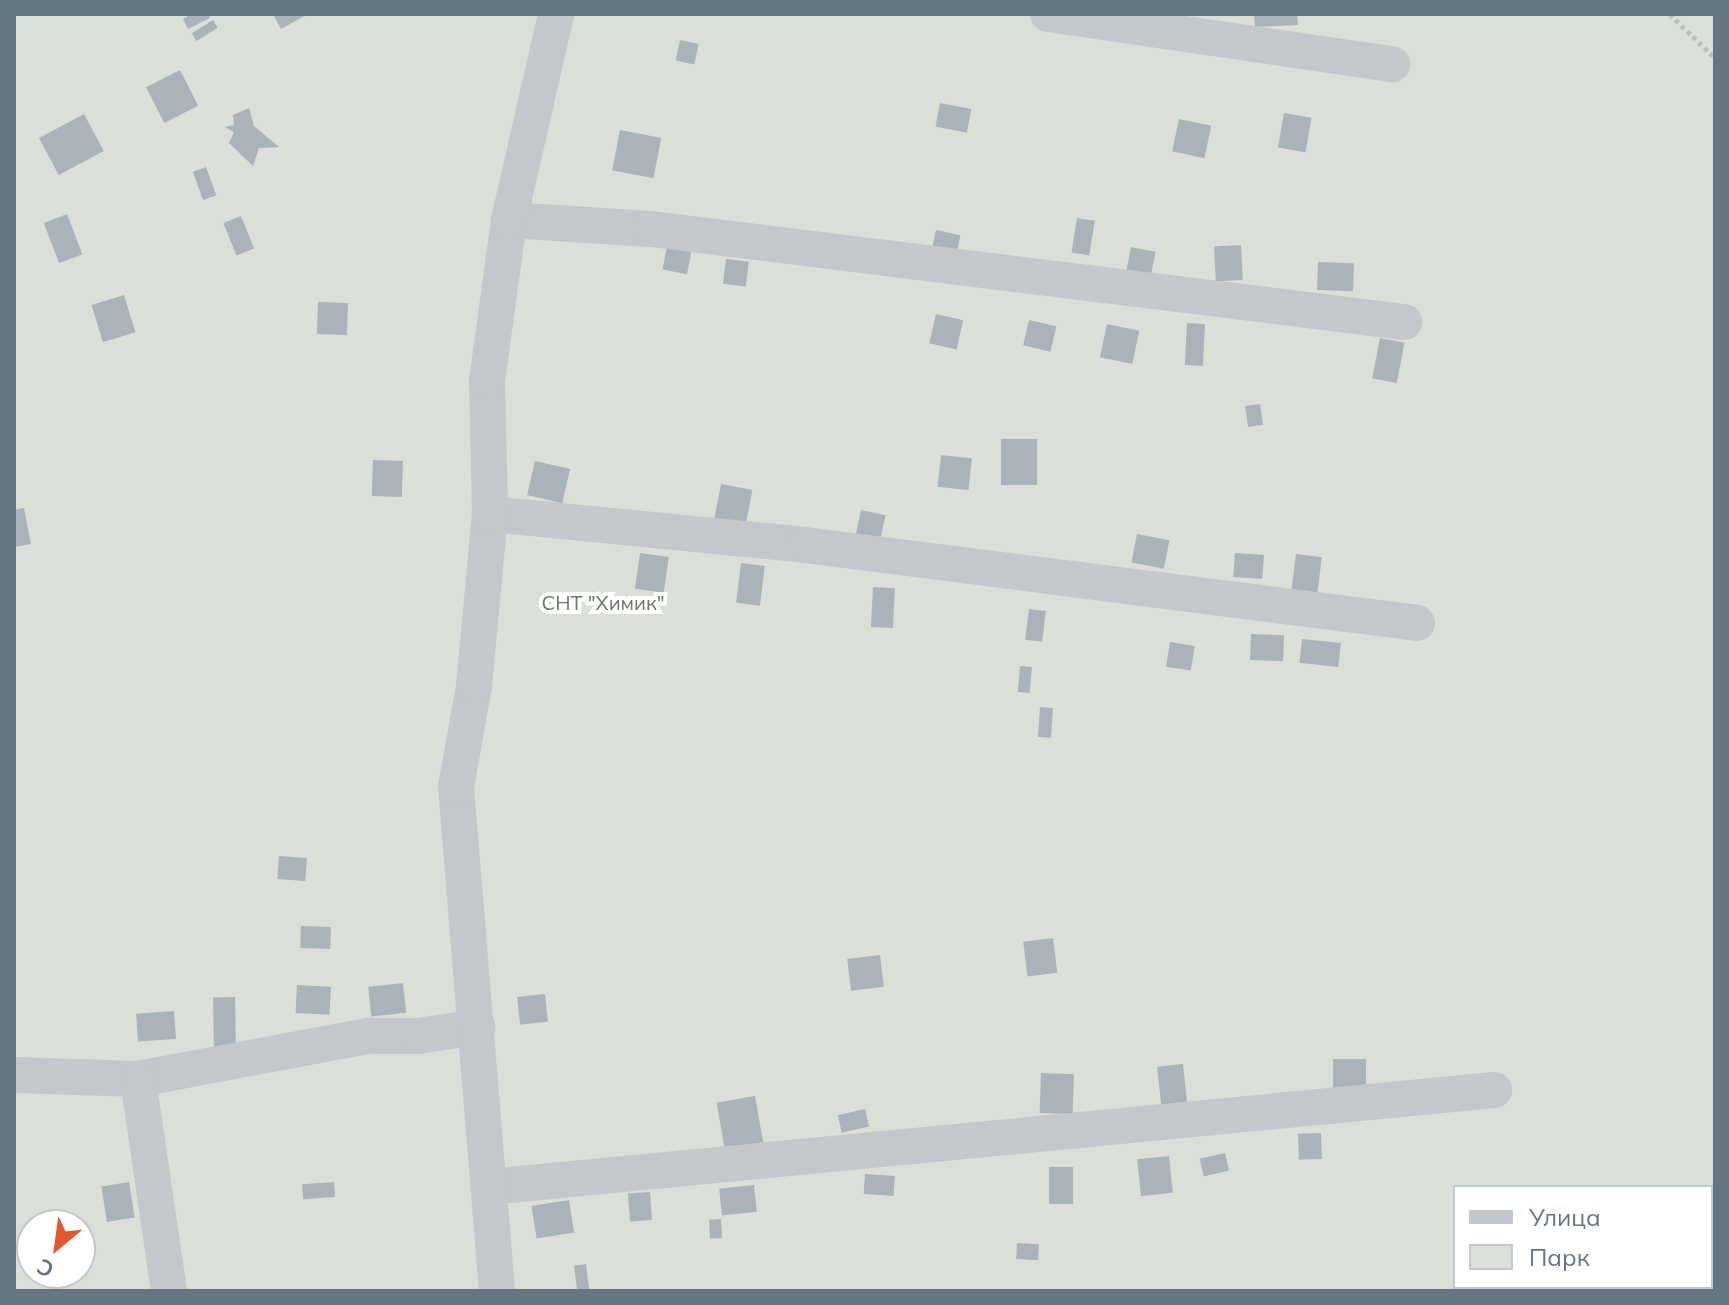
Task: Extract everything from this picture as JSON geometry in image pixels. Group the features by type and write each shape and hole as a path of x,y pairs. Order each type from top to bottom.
{"street":[{"path":"497,1291 456,787 474,686 490,514 487,381 509,220 556,14"},
{"path":"1048,14 1104,18 1392,64"},
{"path":"509,220 651,229 1404,322"},
{"path":"490,514 805,545 1417,623"},
{"path":"14,1075 138,1079 368,1036 418,1036 477,1027"},
{"path":"138,1079 169,1291"},
{"path":"489,1187 1494,1090"}],"path":[{"path":"1670,14 1715,58"}],"green space":[{"name":"СНТ \"Химик\"","path":"14,14 1715,14 1715,1291 14,1291"}],"building":[{"path":"192,14 209,14 210,18 188,29 183,19"},
{"path":"273,14 308,14 281,29"},
{"path":"1254,14 1297,14 1298,25 1255,27"},
{"path":"213,20 218,28 197,41 192,33"},
{"path":"680,40 699,44 694,64 676,61"},
{"path":"180,70 198,106 164,123 146,87"},
{"path":"940,103 971,109 967,133 935,127"},
{"path":"249,108 254,126 279,147 259,148 253,166 229,143 234,132 225,127 234,125 233,115"},
{"path":"1284,113 1312,118 1305,152 1278,147"},
{"path":"84,114 104,151 59,175 39,138"},
{"path":"1179,119 1211,126 1204,158 1172,151"},
{"path":"620,130 661,138 653,178 612,170"},
{"path":"206,167 216,195 203,200 193,172"},
{"path":"67,214 82,254 59,263 44,223"},
{"path":"241,216 254,248 236,256 223,223"},
{"path":"1077,218 1095,221 1089,255 1072,253"},
{"path":"936,230 960,235 956,256 932,251"},
{"path":"668,241 693,246 687,274 662,269"},
{"path":"1241,245 1243,280 1216,281 1214,246"},
{"path":"1131,247 1156,252 1151,275 1126,271"},
{"path":"726,259 749,262 746,287 723,284"},
{"path":"1318,262 1354,263 1353,291 1317,290"},
{"path":"124,295 135,332 103,342 91,305"},
{"path":"318,302 348,303 347,335 317,334"},
{"path":"936,314 963,320 957,350 929,343"},
{"path":"1029,320 1056,326 1050,352 1023,345"},
{"path":"1187,323 1205,324 1203,366 1185,365"},
{"path":"1107,324 1139,331 1132,364 1100,357"},
{"path":"1380,338 1405,343 1397,383 1372,378"},
{"path":"1260,404 1263,425 1248,427 1245,406"},
{"path":"1001,439 1037,439 1037,485 1001,485"},
{"path":"941,455 972,458 968,490 938,487"},
{"path":"373,460 403,461 402,497 372,496"},
{"path":"535,461 570,469 562,503 527,495"},
{"path":"721,484 752,490 746,524 714,518"},
{"path":"24,508 31,544 14,547 14,510"},
{"path":"861,510 885,515 879,545 855,539"},
{"path":"1137,534 1169,540 1164,569 1131,562"},
{"path":"640,553 669,557 664,593 635,589"},
{"path":"1235,553 1264,555 1262,579 1233,577"},
{"path":"1296,554 1322,557 1317,598 1291,595"},
{"path":"741,563 765,566 760,606 736,603"},
{"path":"873,587 895,588 893,628 871,627"},
{"path":"1029,609 1046,611 1042,642 1025,640"},
{"path":"1251,634 1284,635 1283,661 1250,660"},
{"path":"1302,639 1341,643 1338,667 1299,663"},
{"path":"1170,642 1195,646 1191,671 1166,667"},
{"path":"1020,666 1032,667 1030,693 1018,692"},
{"path":"1040,707 1053,708 1051,738 1038,737"},
{"path":"279,856 307,858 305,881 277,879"},
{"path":"301,926 331,927 330,949 300,948"},
{"path":"1053,938 1057,973 1027,976 1023,942"},
{"path":"880,955 884,987 851,991 847,959"},
{"path":"403,983 406,1013 371,1016 368,987"},
{"path":"297,985 331,987 329,1015 296,1013"},
{"path":"545,994 548,1022 520,1025 517,997"},
{"path":"213,997 235,997 236,1046 214,1046"},
{"path":"174,1011 176,1039 138,1042 136,1014"},
{"path":"1333,1059 1366,1059 1366,1093 1333,1093"},
{"path":"1183,1064 1187,1105 1161,1107 1157,1067"},
{"path":"1041,1073 1074,1074 1073,1114 1040,1113"},
{"path":"755,1096 763,1142 725,1149 717,1103"},
{"path":"865,1109 869,1127 842,1133 838,1115"},
{"path":"1321,1133 1322,1159 1299,1160 1298,1134"},
{"path":"1225,1153 1229,1171 1204,1176 1200,1159"},
{"path":"1169,1156 1173,1193 1141,1196 1137,1159"},
{"path":"1049,1167 1073,1167 1073,1204 1049,1204"},
{"path":"865,1174 895,1176 894,1196 864,1194"},
{"path":"129,1182 135,1218 107,1222 101,1186"},
{"path":"334,1182 335,1197 303,1199 302,1184"},
{"path":"754,1185 757,1212 722,1216 719,1189"},
{"path":"650,1192 652,1220 630,1221 628,1194"},
{"path":"569,1200 574,1233 537,1239 531,1206"},
{"path":"721,1219 722,1238 710,1239 709,1220"},
{"path":"1017,1243 1039,1244 1038,1260 1016,1259"},
{"path":"586,1264 589,1290 577,1291 574,1265"}]}
